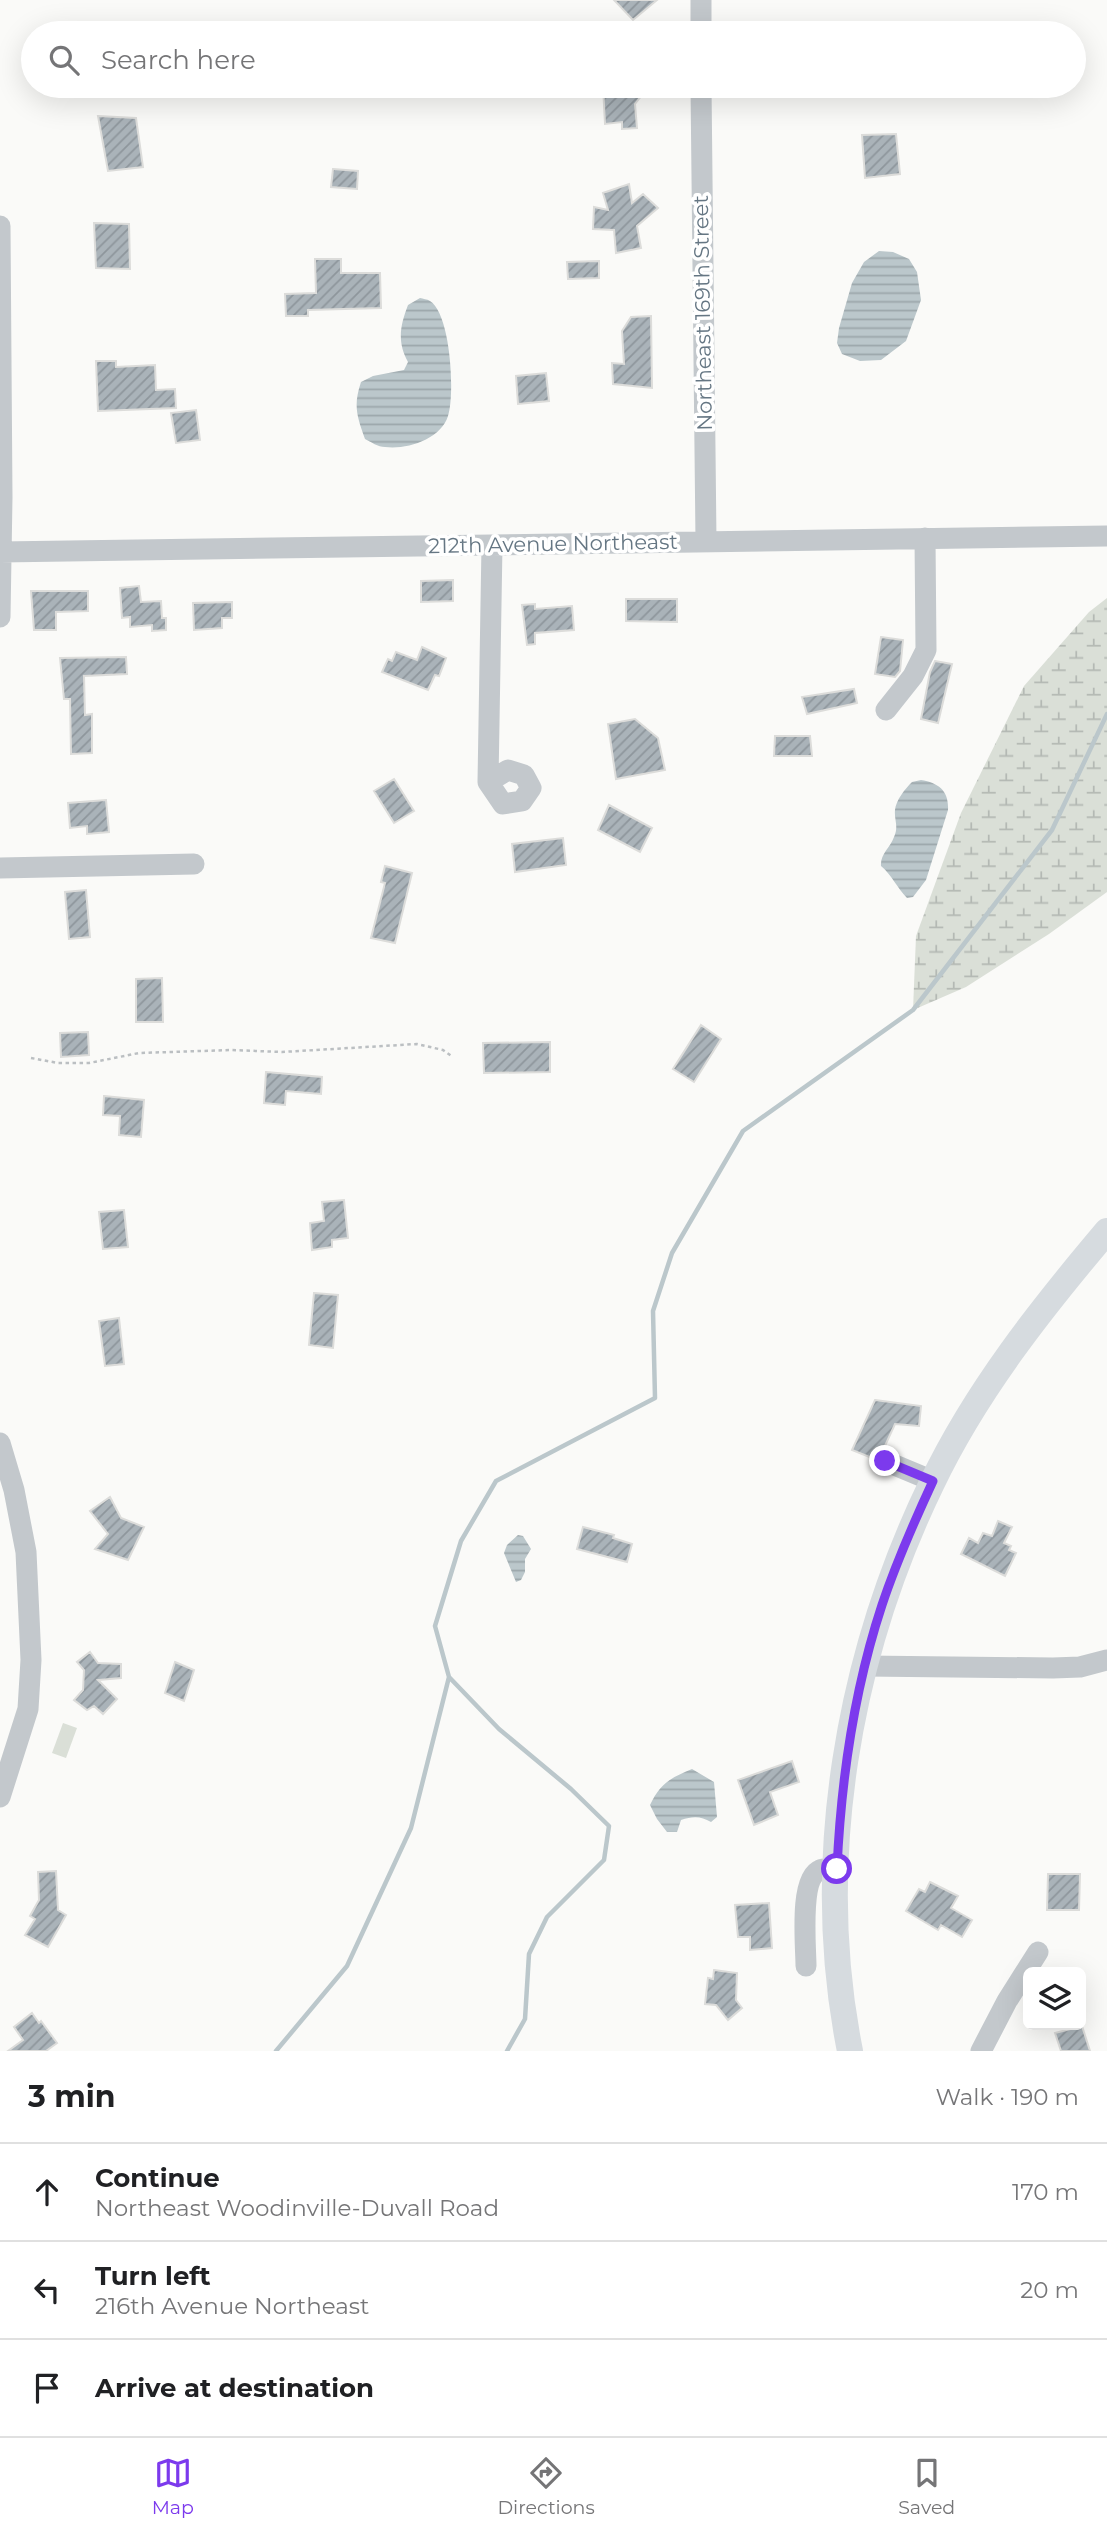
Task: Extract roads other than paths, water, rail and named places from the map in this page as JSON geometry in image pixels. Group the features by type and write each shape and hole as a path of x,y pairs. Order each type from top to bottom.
{"main road":[{"path":"850,2051 842,1990 837,1912 839,1818 848,1750 865,1666 893,1573 933,1481 965,1423 1011,1351 1107,1231"}],"street":[{"path":"701,0 701,21"},
{"name":"Northeast 169th Street","path":"701,98 706,541"},
{"path":"0,226 0,617"},
{"name":"212th Avenue Northeast","path":"0,552 1107,536"},
{"path":"886,709 913,676 926,650 925,538"},
{"path":"488,782 492,545"},
{"path":"0,868 194,864"},
{"path":"0,1443 14,1490 26,1552 31,1660 28,1709 0,1797"},
{"path":"885,1461 933,1481"},
{"path":"865,1666 1053,1668 1080,1667 1107,1660"},
{"path":"806,1966 807,1894 812,1877 820,1870 837,1869"},
{"path":"981,2051 1007,2001 1038,1952"}],"waterway":[{"path":"276,2051 347,1966 411,1828 449,1677 435,1626 461,1541 496,1481 655,1398 653,1311 672,1253 743,1131 913,1010 1052,830 1107,714"},
{"path":"449,1677 499,1729 571,1789 609,1826 604,1860 547,1917 529,1954 525,2019 507,2051"}]}
